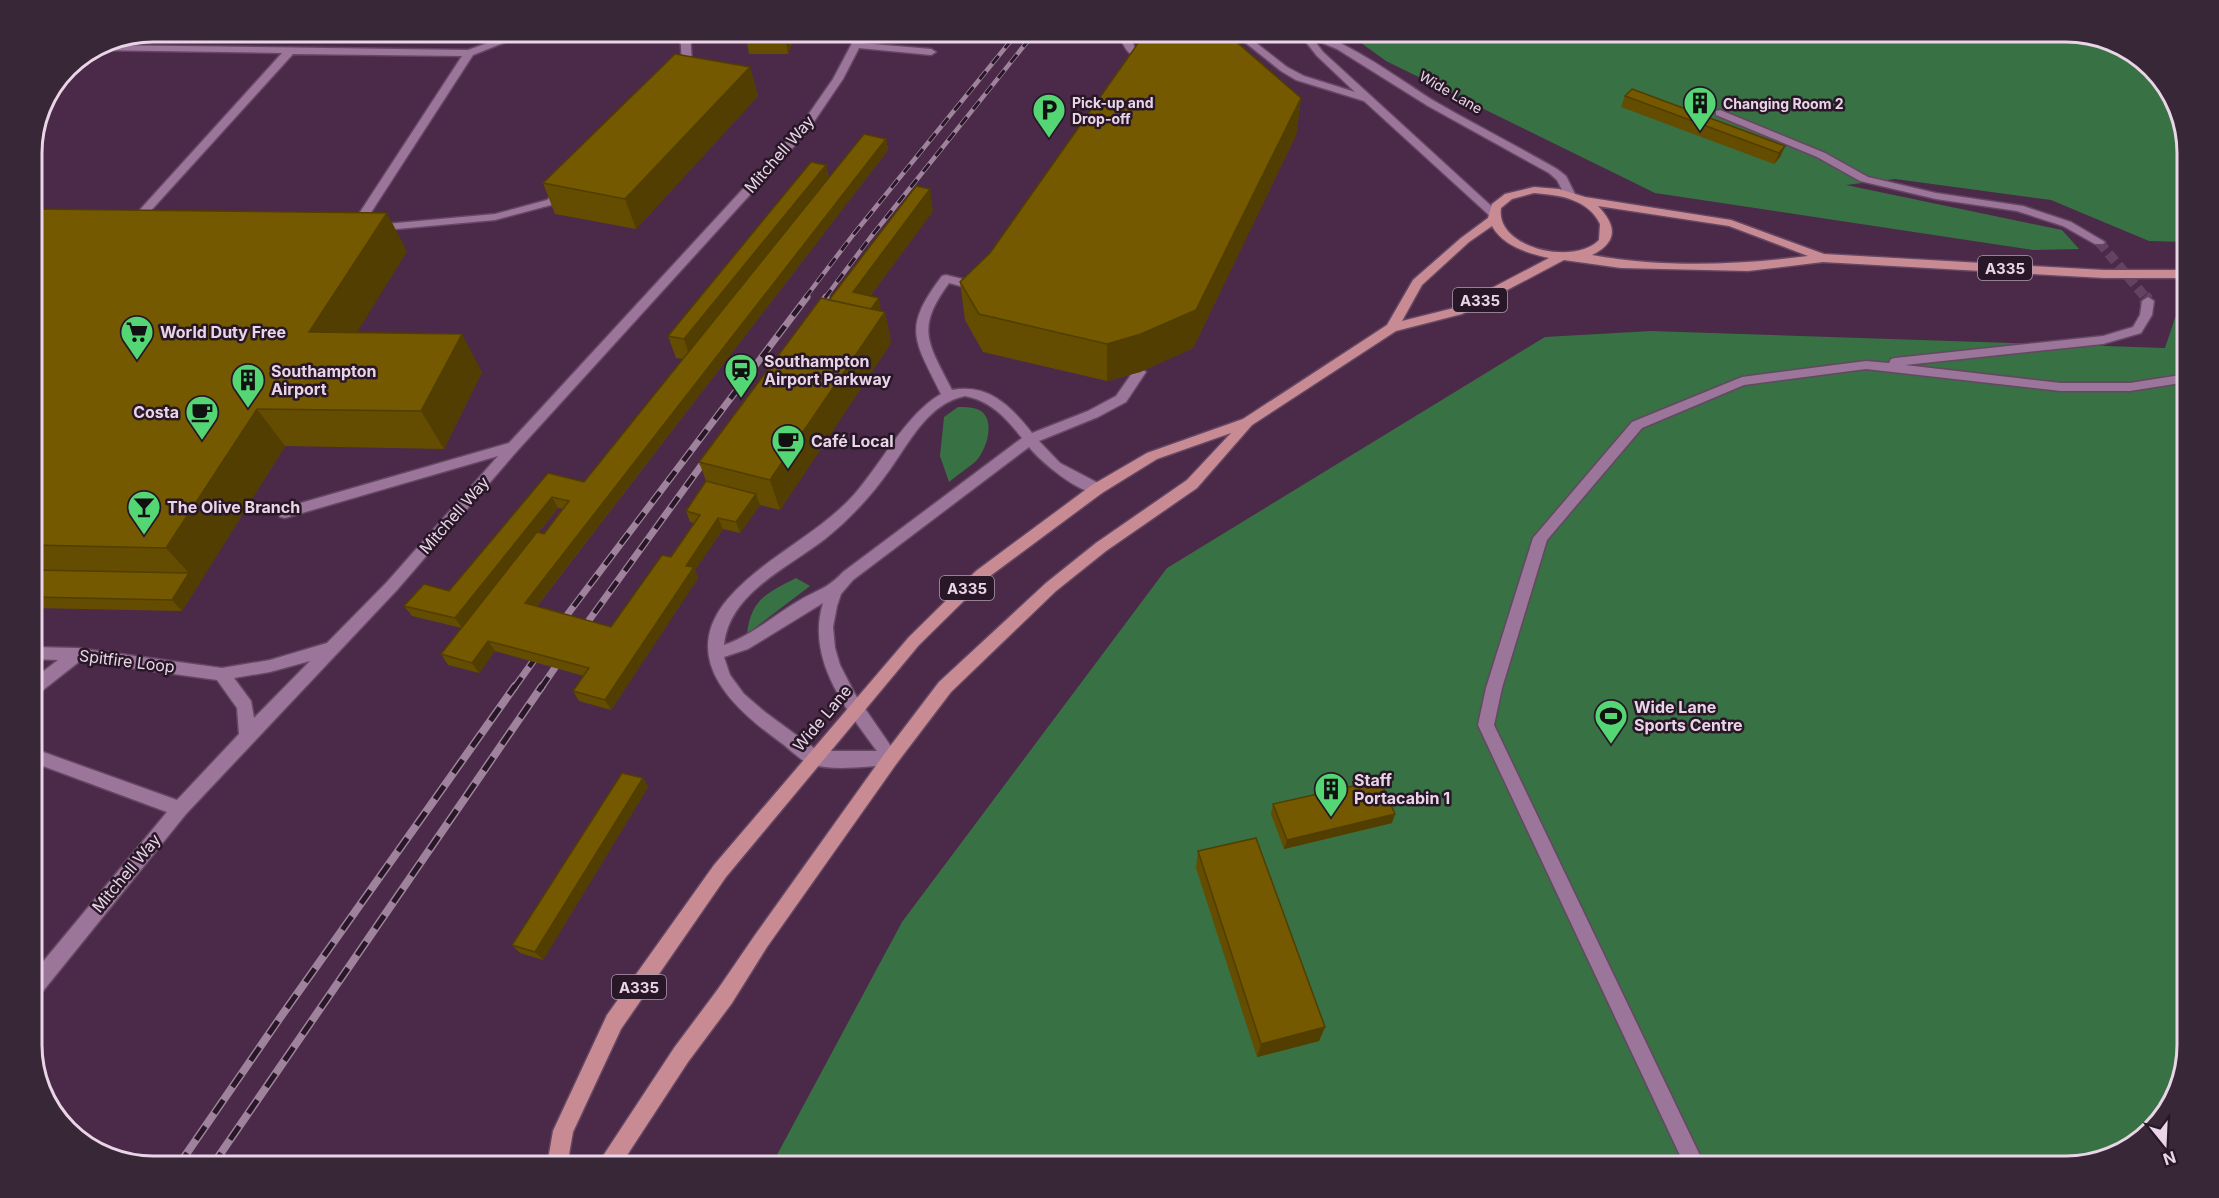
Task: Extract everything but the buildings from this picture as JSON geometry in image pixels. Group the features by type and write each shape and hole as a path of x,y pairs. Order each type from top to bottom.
{"main road":[{"path":"1534,190 1569,194 1594,207 1608,227 1607,237 1601,245 1590,252 1569,256 1525,249 1504,235 1494,217 1497,205 1506,197 1519,192 1534,190"},
{"name":"A335","path":"1581,199 1731,224 1823,258"},
{"name":"Wide Lane","path":"1392,328 1417,283 1494,217"},
{"name":"Wide Lane","path":"559,1156 563,1131 614,1022 720,871 914,641 981,575 1097,489 1152,456 1248,422 1392,328 1458,311 1569,256"},
{"name":"A335","path":"1569,256 1621,264 1748,267 1823,258 2104,274 2177,274"},
{"name":"Wide Lane","path":"615,1156 681,1055 725,996 891,758 945,687 1051,587 1101,547 1192,484 1248,422"}],"street":[{"path":"117,48 469,53 499,42"},
{"path":"671,80 687,64 686,42"},
{"name":"Mitchell Way","path":"42,977 180,809 392,586 513,447 803,130 838,79 857,42"},
{"path":"1127,42 1129,49 1139,57 1151,59"},
{"path":"1250,42 1284,69 1300,78 1368,100"},
{"name":"Wide Lane","path":"1311,42 1320,54 1368,100 1494,217"},
{"name":"Wide Lane","path":"1328,42 1340,47 1432,104 1553,171 1562,178 1569,194"},
{"path":"856,45 931,52"},
{"path":"132,225 290,51"},
{"path":"469,53 348,230 495,217 551,202 575,177"},
{"path":"1720,113 1821,155 1864,179 1936,196 2019,208 2067,224 2100,242"},
{"path":"948,394 927,352 920,324 928,304 946,279 994,291"},
{"path":"1690,1156 1486,725 1494,688 1540,538 1636,425 1743,381 1866,365 2103,340 2137,330 2146,315 2148,302"},
{"path":"1866,365 2061,387 2130,387 2177,380"},
{"path":"715,654 743,645 806,604 834,591 848,576 1030,439 1093,414 1121,399 1140,372"},
{"path":"891,758 814,758 747,706 722,676 715,654 717,634 722,621 742,593 768,569 821,534 847,512 885,470 931,406 948,394 974,393 992,399 1041,453 1062,471 1097,489"},
{"path":"285,513 513,447"},
{"path":"834,591 826,621 826,641 835,671 856,708 891,758"},
{"name":"Spitfire Loop","path":"42,653 77,654 222,674 270,666 334,647"},
{"path":"42,681 77,654"},
{"path":"222,674 245,706 247,736"},
{"path":"42,759 180,809"}],"green space":[{"path":"1360,42 2066,42 2087,44 2115,53 2139,70 2166,104 2177,146 2177,242 2149,241 2051,200 1895,179 1846,185 2062,230 2079,249 2033,250 1655,193 1386,61"},
{"name":"Wide Lane Sports Centre","path":"2177,315 2177,1045 2173,1073 2166,1094 2152,1114 2135,1114 2135,1131 2115,1145 2094,1152 2066,1156 776,1156 902,922 1167,568 1545,337 1651,331 2165,348"},
{"path":"958,407 981,411 986,416 989,429 986,444 979,457 949,482 940,456 944,417"},
{"path":"796,578 810,586 747,634 752,613 762,599"}],"tunnel":[{"path":"2099,242 2146,298"},
{"path":"2144,297 2148,301"}],"railway":[{"path":"805,298 853,235 1010,42"},
{"path":"825,298 870,238 1027,42"},
{"path":"558,627 807,297"},
{"path":"815,312 826,297"},
{"path":"579,634 711,452"},
{"path":"514,688 542,649"},
{"path":"541,688 565,653"},
{"path":"185,1156 515,686"},
{"path":"219,1156 542,686"}],"place":[{"name":"Changing Room 2","path":"1700,132"},
{"name":"Pick-up and Drop-off","path":"1049,139"},
{"name":"World Duty Free","path":"137,361"},
{"name":"Southampton Airport Parkway","path":"741,399"},
{"name":"Southampton Airport","path":"248,409"},
{"name":"Costa","path":"202,441"},
{"name":"Café Local","path":"788,470"},
{"name":"The Olive Branch","path":"144,536"},
{"name":"Wide Lane Sports Centre","path":"1611,745"},
{"name":"Staff Portacabin 1","path":"1331,818"}]}
